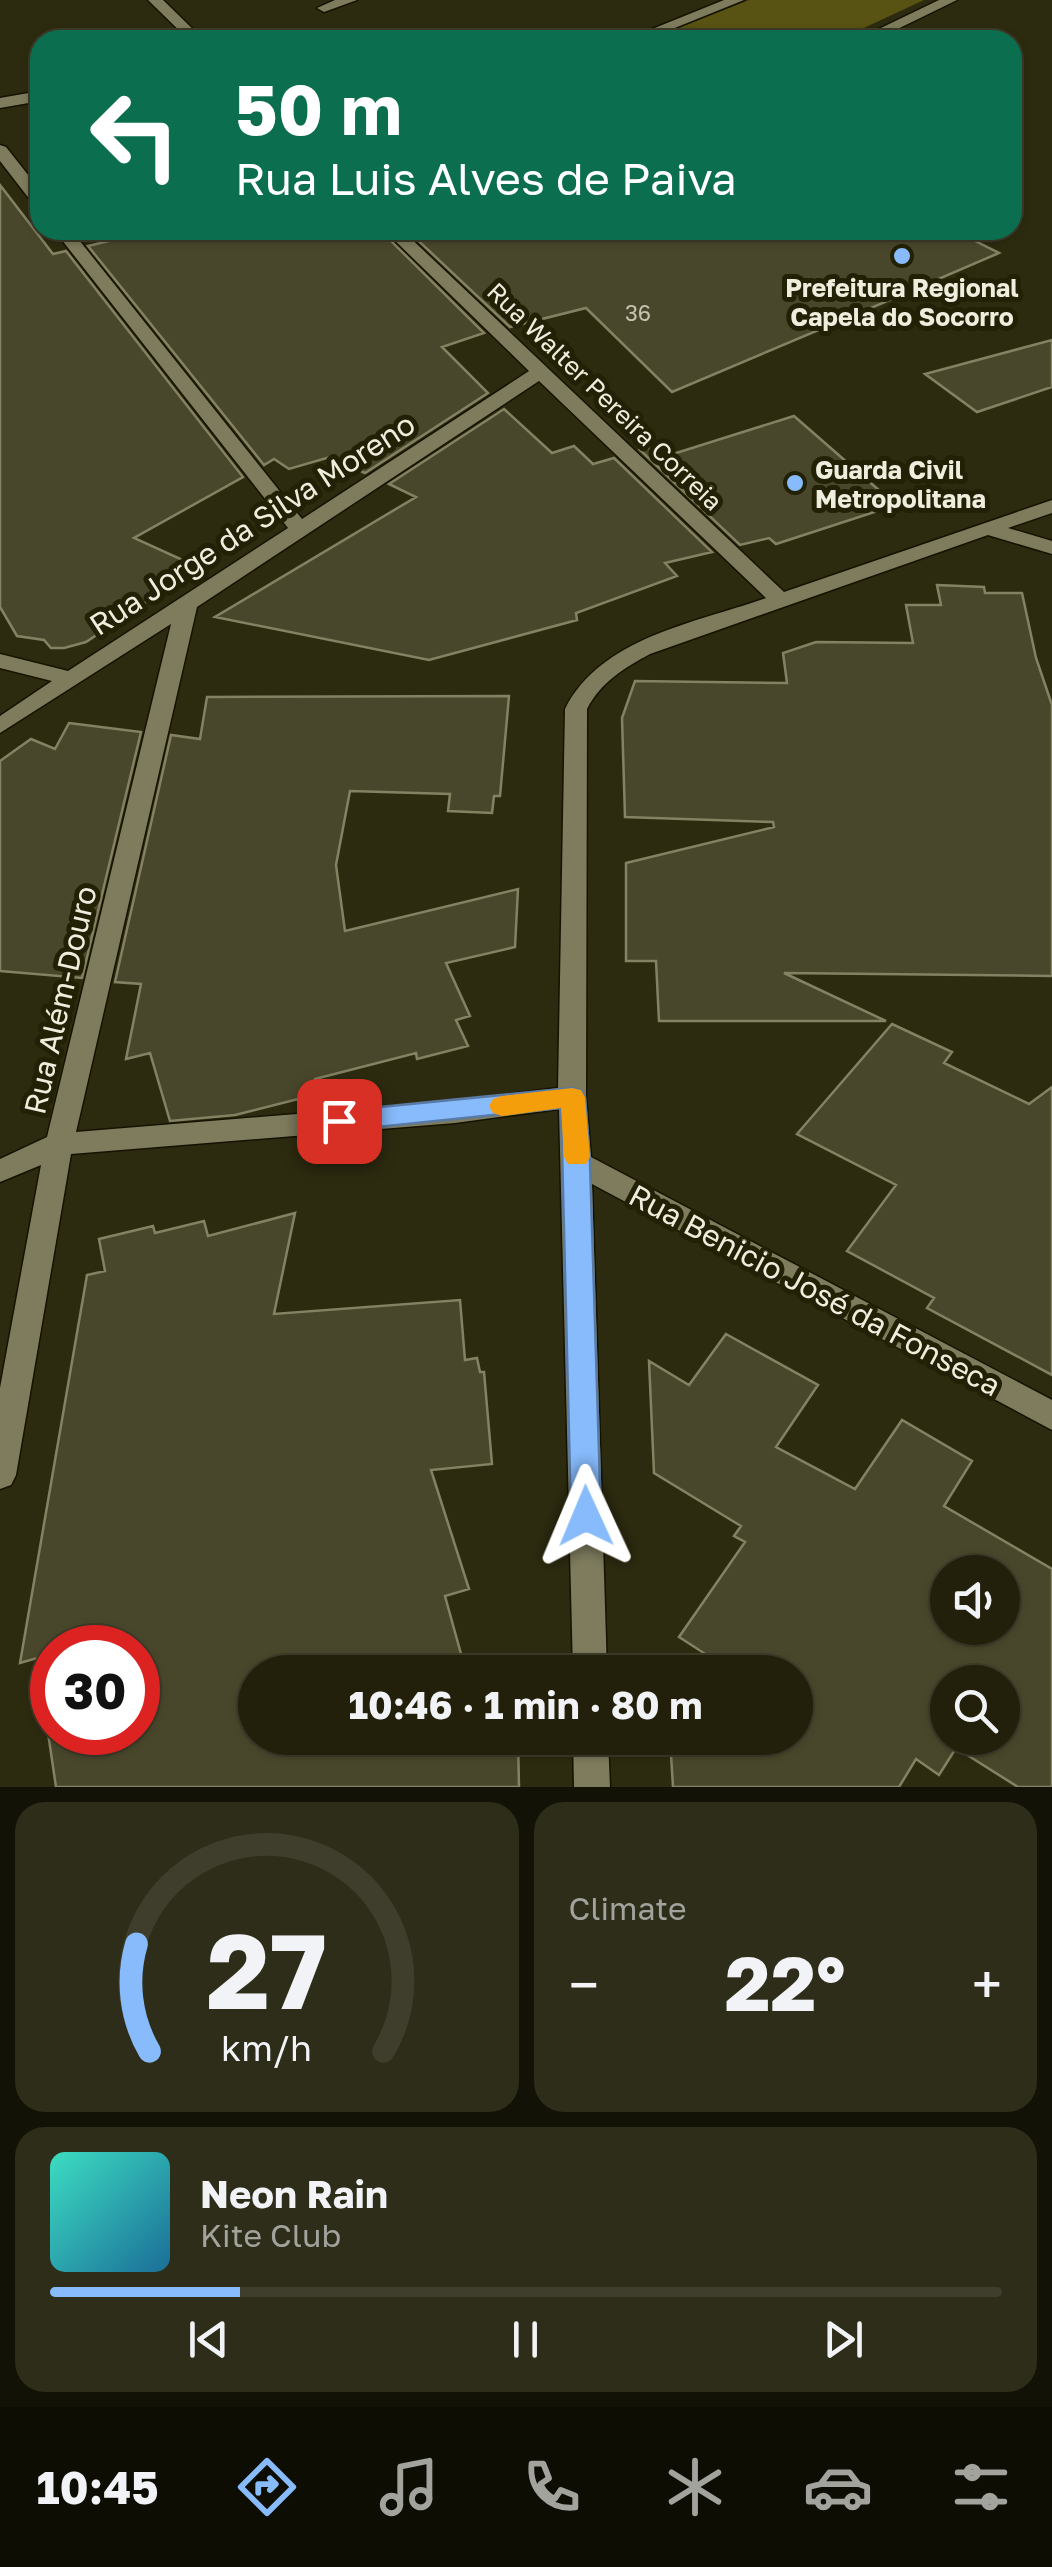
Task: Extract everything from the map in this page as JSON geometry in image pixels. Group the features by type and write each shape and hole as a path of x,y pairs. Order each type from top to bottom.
{"street":[{"path":"155,0 186,30"},
{"path":"324,8 350,0"},
{"path":"658,30 737,0"},
{"path":"886,30 950,0"},
{"path":"0,102 30,98"},
{"path":"0,150 30,188"},
{"path":"70,240 298,529"},
{"name":"Rua Walter Pereira Correia","path":"402,240 781,601"},
{"name":"Rua Jorge da Silva Moreno","path":"0,726 538,372"},
{"path":"590,1655 578,1163 572,1097 576,708 586,686 609,667 642,650 1052,506"},
{"path":"988,529 1052,548"},
{"name":"Rua Além-Douro","path":"0,1475 59,1144 187,602"},
{"path":"0,661 70,679"},
{"path":"0,1171 59,1144 455,1112 572,1097"},
{"name":"Rua Benicio José da Fonseca","path":"578,1163 1052,1416"},
{"path":"591,1755 592,1787"}],"shaded area":[{"path":"749,0 924,0 860,30 672,30"}],"building":[{"path":"0,185 30,224 30,240 42,240 53,254 66,251 243,477 134,538 198,567 86,642 51,648 44,640 17,636 0,607"},
{"path":"113,240 390,240 484,333 442,347 488,393 365,473 330,457 289,469 274,459 264,465 88,246"},
{"path":"418,240 973,240 999,253 936,280 930,291 918,288 672,392 586,308 510,327"},
{"path":"1052,340 1052,387 977,412 925,374"},
{"path":"504,409 552,453 574,446 593,464 614,458 712,552 665,563 677,576 576,613 577,620 429,660 215,617 416,497 389,484"},
{"name":"Guarda Civil Metropolitana","path":"794,416 896,505 776,544 769,538 740,545 640,450 649,447 654,460"},
{"path":"937,585 984,587 985,593 1022,593 1036,658 1052,705 1052,976 784,973 886,1021 659,1021 656,961 626,961 626,863 774,827 773,822 625,817 622,718 635,681 787,683 783,653 816,642 913,643 906,605 941,605"},
{"path":"509,696 500,796 494,796 492,813 448,811 450,794 350,791 336,865 345,931 518,889 515,947 446,963 470,1016 456,1020 468,1046 417,1059 416,1053 315,1079 314,1095 235,1115 170,1121 150,1053 126,1059 141,984 115,982 171,735 200,739 207,697"},
{"path":"69,723 141,732 82,978 0,971 0,761 31,739 55,749"},
{"path":"892,1024 952,1052 944,1063 1029,1104 1052,1087 1052,1375 927,1308 934,1298 847,1251 896,1185 797,1134"},
{"path":"295,1213 274,1314 460,1300 465,1360 477,1358 480,1372 484,1372 492,1464 431,1470 469,1589 445,1596 461,1655 238,1655 238,1755 518,1755 519,1787 56,1787 51,1755 160,1755 160,1625 30,1625 30,1660 20,1663 87,1275 105,1271 99,1239 153,1226 155,1233 204,1221 208,1236"},
{"path":"726,1334 818,1385 776,1447 855,1489 902,1420 972,1461 944,1506 1052,1569 1052,1787 1018,1787 967,1755 1020,1755 1020,1665 930,1665 930,1755 952,1755 939,1775 916,1759 899,1787 673,1787 671,1755 813,1755 813,1655 707,1655 679,1637 745,1542 734,1536 741,1526 654,1473 649,1361 689,1385"}],"slow traffic":[{"path":"502,1106 572,1097 577,1157"}],"place":[{"name":"Prefeitura Regional Capela do Socorro","path":"902,256"},
{"name":"Guarda Civil Metropolitana","path":"795,483"}],"route":[{"path":"339,1121 572,1097 578,1163 586,1516"}]}
